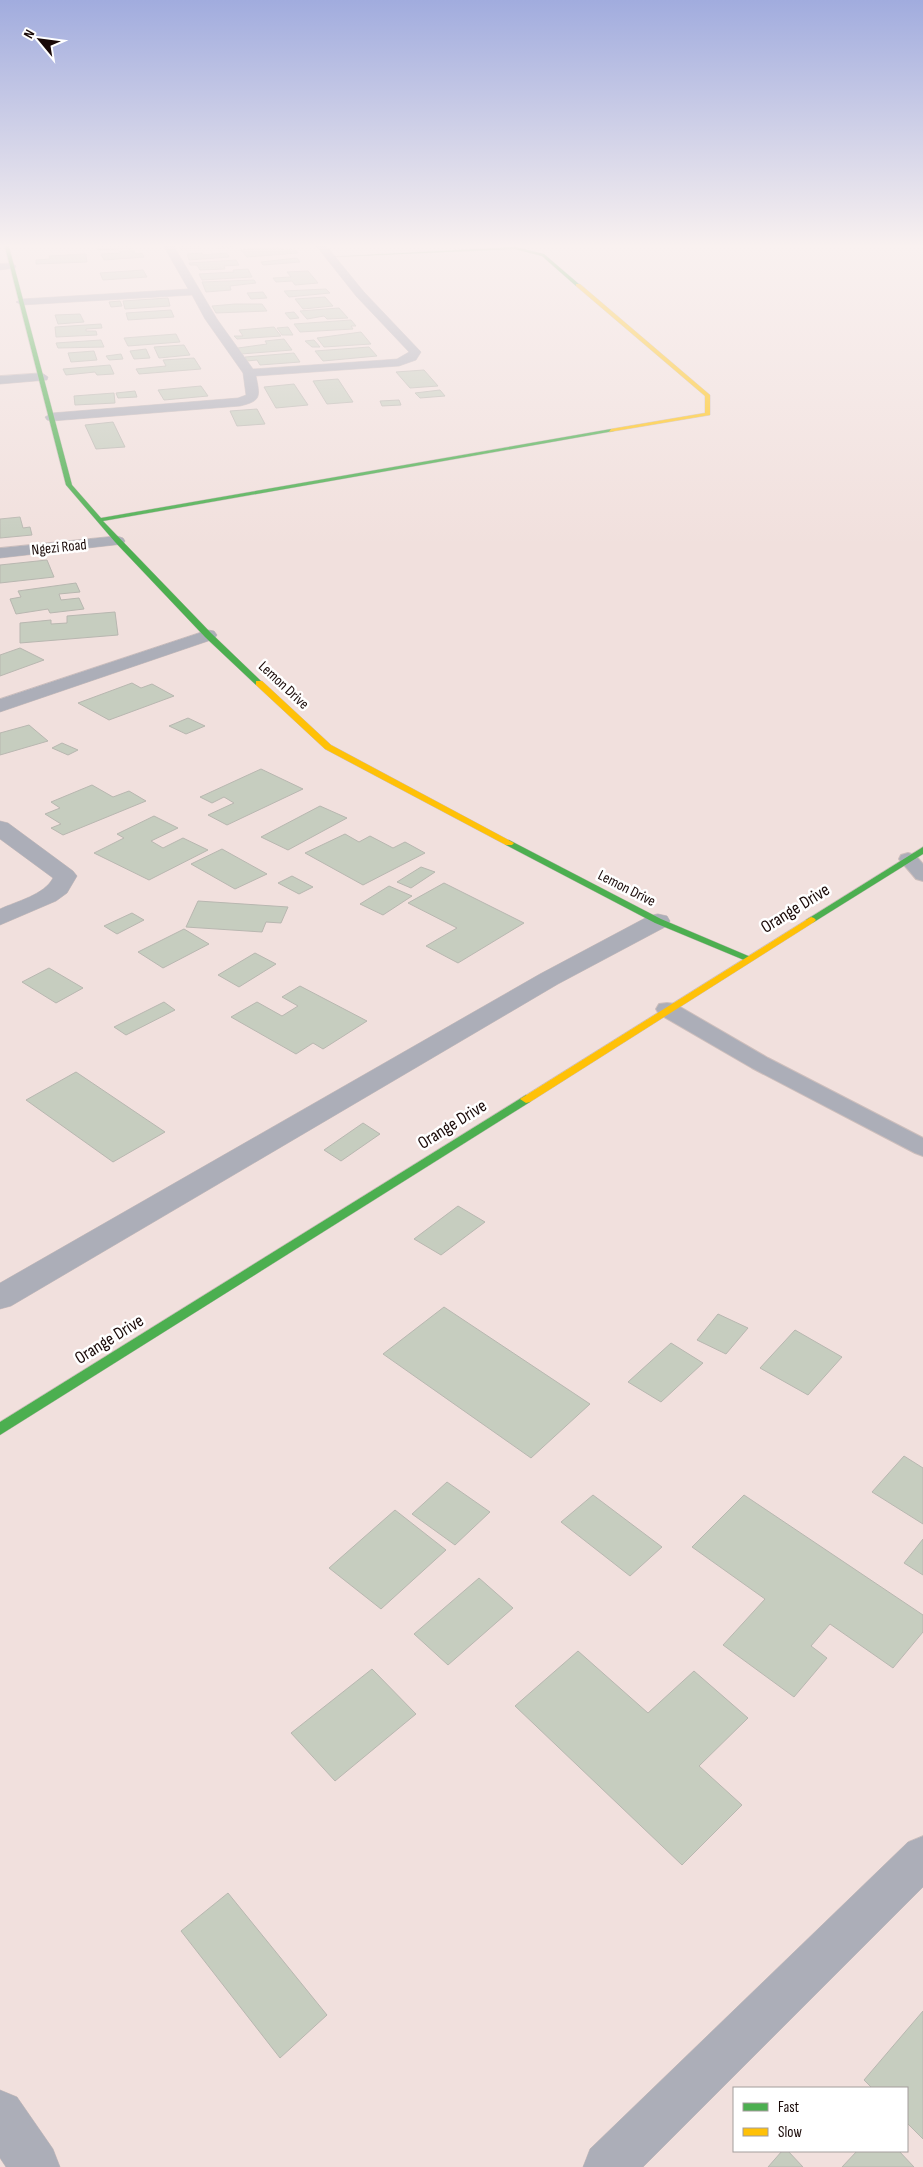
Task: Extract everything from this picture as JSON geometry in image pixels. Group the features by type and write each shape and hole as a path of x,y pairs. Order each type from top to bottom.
{"street":[{"name":"Lemon Drive","path":"33,344 70,485 117,542 208,635 328,747 658,921 748,958"},
{"path":"52,417 247,400 253,394 249,373 229,344"},
{"path":"249,373 384,364 408,360 414,352 407,344"},
{"path":"99,520 708,414 708,396 647,344"},
{"path":"0,380 42,377"},
{"name":"Ngezi Road","path":"0,553 117,542"},
{"path":"0,706 208,635"},
{"path":"0,828 65,876 60,888 48,896 0,918"},
{"name":"Orange Drive","path":"0,1429 916,854"},
{"path":"0,1298 549,979 658,921"},
{"path":"608,2167 923,1857"},
{"path":"0,2114 35,2167"}],"lane":[{"path":"916,854 923,875"},
{"path":"667,1009 760,1063 923,1148"}],"building":[{"path":"56,344 103,344 104,347 58,348"},
{"path":"127,344 152,344 128,346"},
{"path":"266,344 288,344 292,350 241,354 238,348"},
{"path":"309,344 318,344 320,347 312,347"},
{"path":"322,344 369,344 324,347"},
{"path":"184,345 190,355 159,358 154,347"},
{"path":"369,347 377,356 323,361 315,351"},
{"path":"146,349 150,358 134,359 130,351"},
{"path":"94,351 97,360 71,362 68,353"},
{"path":"294,353 300,362 260,365 257,360 247,361 245,357"},
{"path":"121,354 123,359 109,360 106,356"},
{"path":"194,358 201,369 139,374 136,369 166,366 163,360"},
{"path":"110,365 114,374 97,375 95,372 66,375 63,369"},
{"path":"424,370 438,386 410,388 396,372"},
{"path":"338,379 353,402 327,404 313,381"},
{"path":"294,384 308,405 276,408 264,387"},
{"path":"201,386 208,396 164,400 158,390"},
{"path":"440,390 445,396 420,398 415,393"},
{"path":"135,391 137,397 118,398 116,393"},
{"path":"114,393 115,403 75,405 74,396"},
{"path":"399,400 401,405 382,406 380,401"},
{"path":"257,409 265,424 237,426 230,411"},
{"path":"113,422 125,447 96,449 85,425"},
{"path":"20,517 23,528 30,527 32,535 0,538 0,519"},
{"path":"47,560 54,577 0,583 0,565"},
{"path":"76,583 80,592 59,594 61,600 79,598 84,609 50,613 48,609 16,614 10,599 21,597 18,591"},
{"path":"115,612 118,635 20,643 20,623 51,620 51,624 67,623 67,616"},
{"path":"20,648 44,660 0,676 0,655"},
{"path":"132,683 141,688 152,684 174,696 109,720 78,703"},
{"path":"188,718 205,726 186,734 169,726"},
{"path":"29,725 48,741 0,755 0,733"},
{"path":"62,743 78,750 68,755 52,748"},
{"path":"261,769 303,789 227,825 208,815 234,803 224,797 212,803 200,797"},
{"path":"92,785 113,797 129,791 146,801 63,835 51,828 61,824 45,814 60,808 51,802"},
{"path":"320,806 347,818 288,850 261,837"},
{"path":"154,816 178,828 151,841 163,848 183,838 208,850 149,880 94,853 124,838 117,834"},
{"path":"345,834 359,842 370,836 393,848 405,842 425,853 363,885 305,853"},
{"path":"222,849 267,874 235,889 191,864"},
{"path":"421,867 435,872 411,888 397,882"},
{"path":"292,876 313,887 299,894 278,883"},
{"path":"444,883 524,923 458,963 426,946 457,928 408,903"},
{"path":"389,886 412,896 383,915 360,904"},
{"path":"198,901 288,907 281,923 266,922 262,932 186,927"},
{"path":"132,913 144,920 117,934 104,926"},
{"path":"184,929 209,944 163,968 138,952"},
{"path":"255,953 276,964 239,987 218,975"},
{"path":"49,968 83,988 56,1003 22,982"},
{"path":"300,986 367,1021 323,1049 313,1043 296,1054 231,1017 257,1002 282,1016 298,1006 282,997"},
{"path":"164,1002 175,1010 126,1035 114,1027"},
{"path":"76,1072 165,1132 113,1162 26,1100"},
{"path":"363,1123 380,1134 341,1161 324,1150"},
{"path":"458,1206 485,1222 441,1255 414,1239"},
{"path":"444,1307 590,1404 531,1458 383,1354"},
{"path":"718,1314 748,1328 726,1354 697,1340"},
{"path":"795,1330 842,1357 808,1395 760,1368"},
{"path":"671,1343 703,1363 661,1402 628,1382"},
{"path":"904,1456 923,1468 923,1524 872,1492"},
{"path":"447,1482 490,1512 455,1545 412,1514"},
{"path":"593,1495 662,1547 630,1576 561,1522"},
{"path":"744,1495 923,1615 923,1632 893,1668 830,1624 811,1646 827,1658 794,1697 723,1645 765,1599 692,1547"},
{"path":"395,1510 446,1550 381,1609 329,1568"},
{"path":"923,1539 923,1575 904,1563"},
{"path":"479,1578 513,1608 448,1665 414,1634"},
{"path":"578,1651 648,1713 694,1671 748,1718 699,1766 742,1805 682,1865 515,1706"},
{"path":"372,1669 416,1714 335,1781 291,1733"},
{"path":"228,1893 327,2015 280,2058 181,1931"},
{"path":"923,2011 923,2139 908,2124 908,2087 871,2087 864,2080"},
{"path":"781,2152 789,2152 803,2167 768,2167"},
{"path":"856,2152 900,2152 914,2167 842,2167"}],"traffic: fast":[{"path":"32,344 69,485 117,541 208,635 259,683"},
{"path":"99,520 611,431"},
{"path":"509,843 658,921 748,958"},
{"path":"811,920 923,850"},
{"path":"0,1429 526,1099"}],"traffic: slow":[{"path":"611,431 708,414 708,396 647,344"},
{"path":"259,683 328,747 509,843"},
{"path":"526,1099 811,920"}]}
